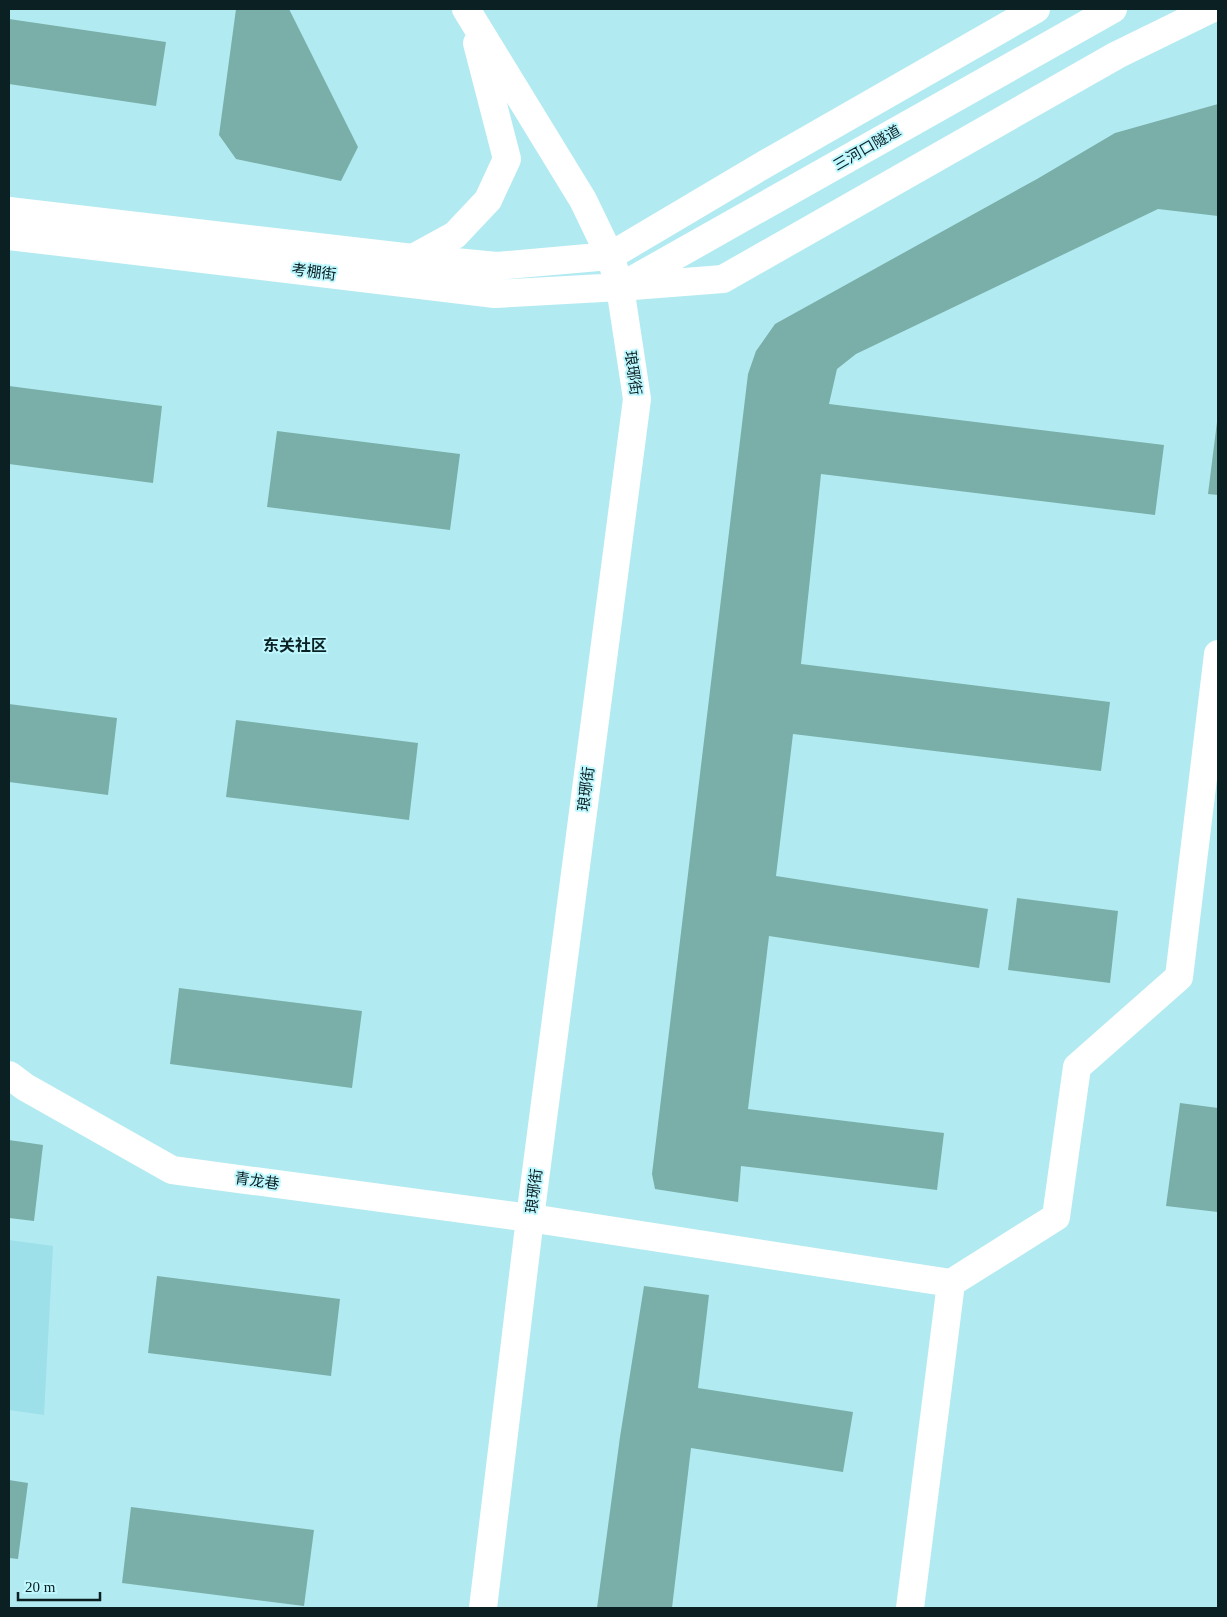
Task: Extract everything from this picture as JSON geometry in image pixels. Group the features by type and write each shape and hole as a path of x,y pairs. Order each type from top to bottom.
{"street":[{"path":"610,256 760,167 1036,9"},
{"name":"三河口隧道","path":"620,287 1113,9"},
{"name":"考棚街","path":"9,236 495,294 723,279 1117,55 1211,9"},
{"path":"413,258 455,235 488,200 507,158 468,12"},
{"name":"琅琊街","path":"468,12 583,200 610,256 620,287 637,399 530,1218 484,1608"},
{"name":"考棚街","path":"9,211 497,266 610,256"},
{"path":"910,1608 952,1283 1056,1217 1076,1067 1179,977 1218,654"},
{"name":"青龙巷","path":"9,1075 172,1170 530,1218 952,1283"}],"shaded area":[{"path":"9,1240 53,1246 44,1415 9,1410"}],"building":[{"path":"236,9 289,9 358,147 341,181 236,159 219,135"},
{"path":"9,19 166,42 156,106 9,84"},
{"path":"1218,104 1218,216 1158,209 856,354 837,369 829,404 1164,445 1155,515 821,474 801,664 1110,702 1101,771 793,734 776,876 988,909 979,968 769,936 748,1109 944,1133 937,1190 741,1166 738,1202 655,1189 652,1174 748,374 756,351 775,324 1037,179 1115,133"},
{"path":"9,386 162,406 153,483 9,464"},
{"path":"1218,422 1218,495 1208,494"},
{"path":"277,431 460,454 450,530 267,507"},
{"path":"9,704 117,718 108,795 9,782"},
{"path":"236,720 418,743 409,820 226,797"},
{"path":"1017,898 1118,911 1110,983 1008,970"},
{"path":"179,988 362,1011 352,1088 170,1064"},
{"path":"1180,1103 1218,1108 1218,1212 1166,1206"},
{"path":"9,1140 43,1145 34,1221 9,1218"},
{"path":"157,1276 340,1299 331,1376 148,1353"},
{"path":"644,1286 709,1295 698,1388 853,1412 843,1472 691,1448 672,1608 597,1608 620,1437"},
{"path":"9,1480 28,1483 18,1559 9,1558"},
{"path":"131,1507 314,1530 304,1606 122,1583"}],"district":[{"name":"东关社区","path":"295,645"}]}
